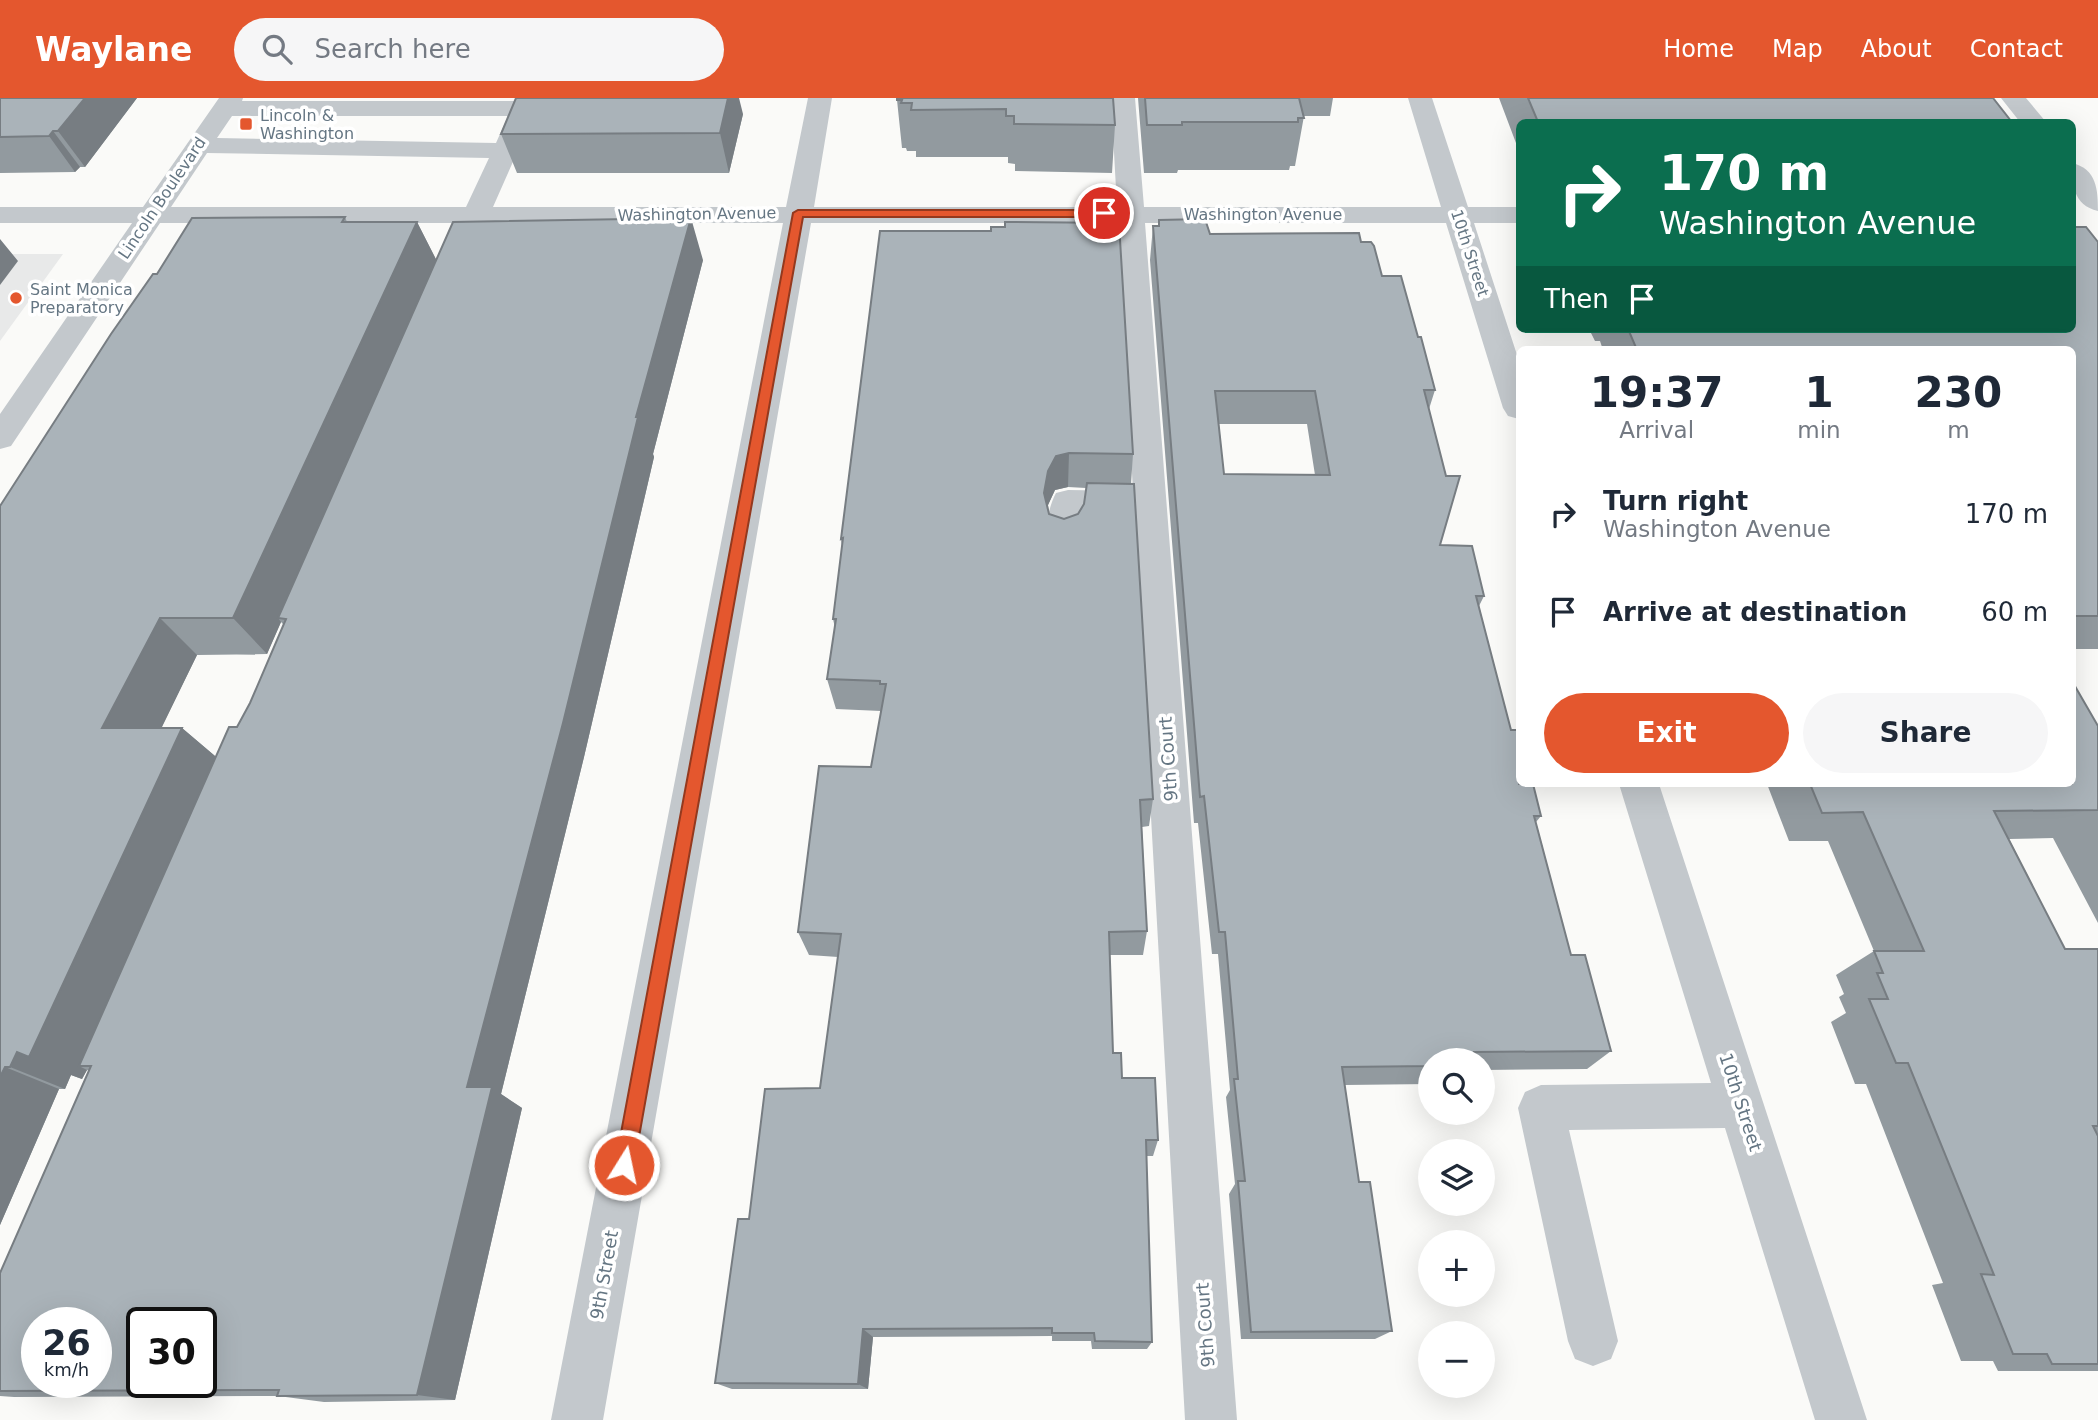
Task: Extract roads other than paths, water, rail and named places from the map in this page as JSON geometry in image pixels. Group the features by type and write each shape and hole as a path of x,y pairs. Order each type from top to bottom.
{"street":[{"name":"9th Street","path":"577,1420 820,98"},
{"name":"9th Court","path":"1123,98 1211,1420"},
{"name":"10th Street","path":"1420,98 1516,399"},
{"path":"2013,98 2030,119"},
{"path":"228,103 526,104 451,273"},
{"name":"Lincoln Boulevard","path":"0,439 228,103"},
{"path":"197,145 506,151"},
{"path":"2076,176 2098,203"},
{"path":"2076,211 2098,211"},
{"name":"Washington Avenue","path":"0,215 1516,215"},
{"path":"0,393 31,393"},
{"path":"1063,537 1068,502 1152,503"},
{"name":"10th Street","path":"1640,787 1842,1420"},
{"path":"1593,1341 1541,1108 1742,1105"}],"place":[{"name":"Lincoln & Washington","path":"246,124"},
{"name":"Saint Monica Preparatory","path":"16,298"}]}
